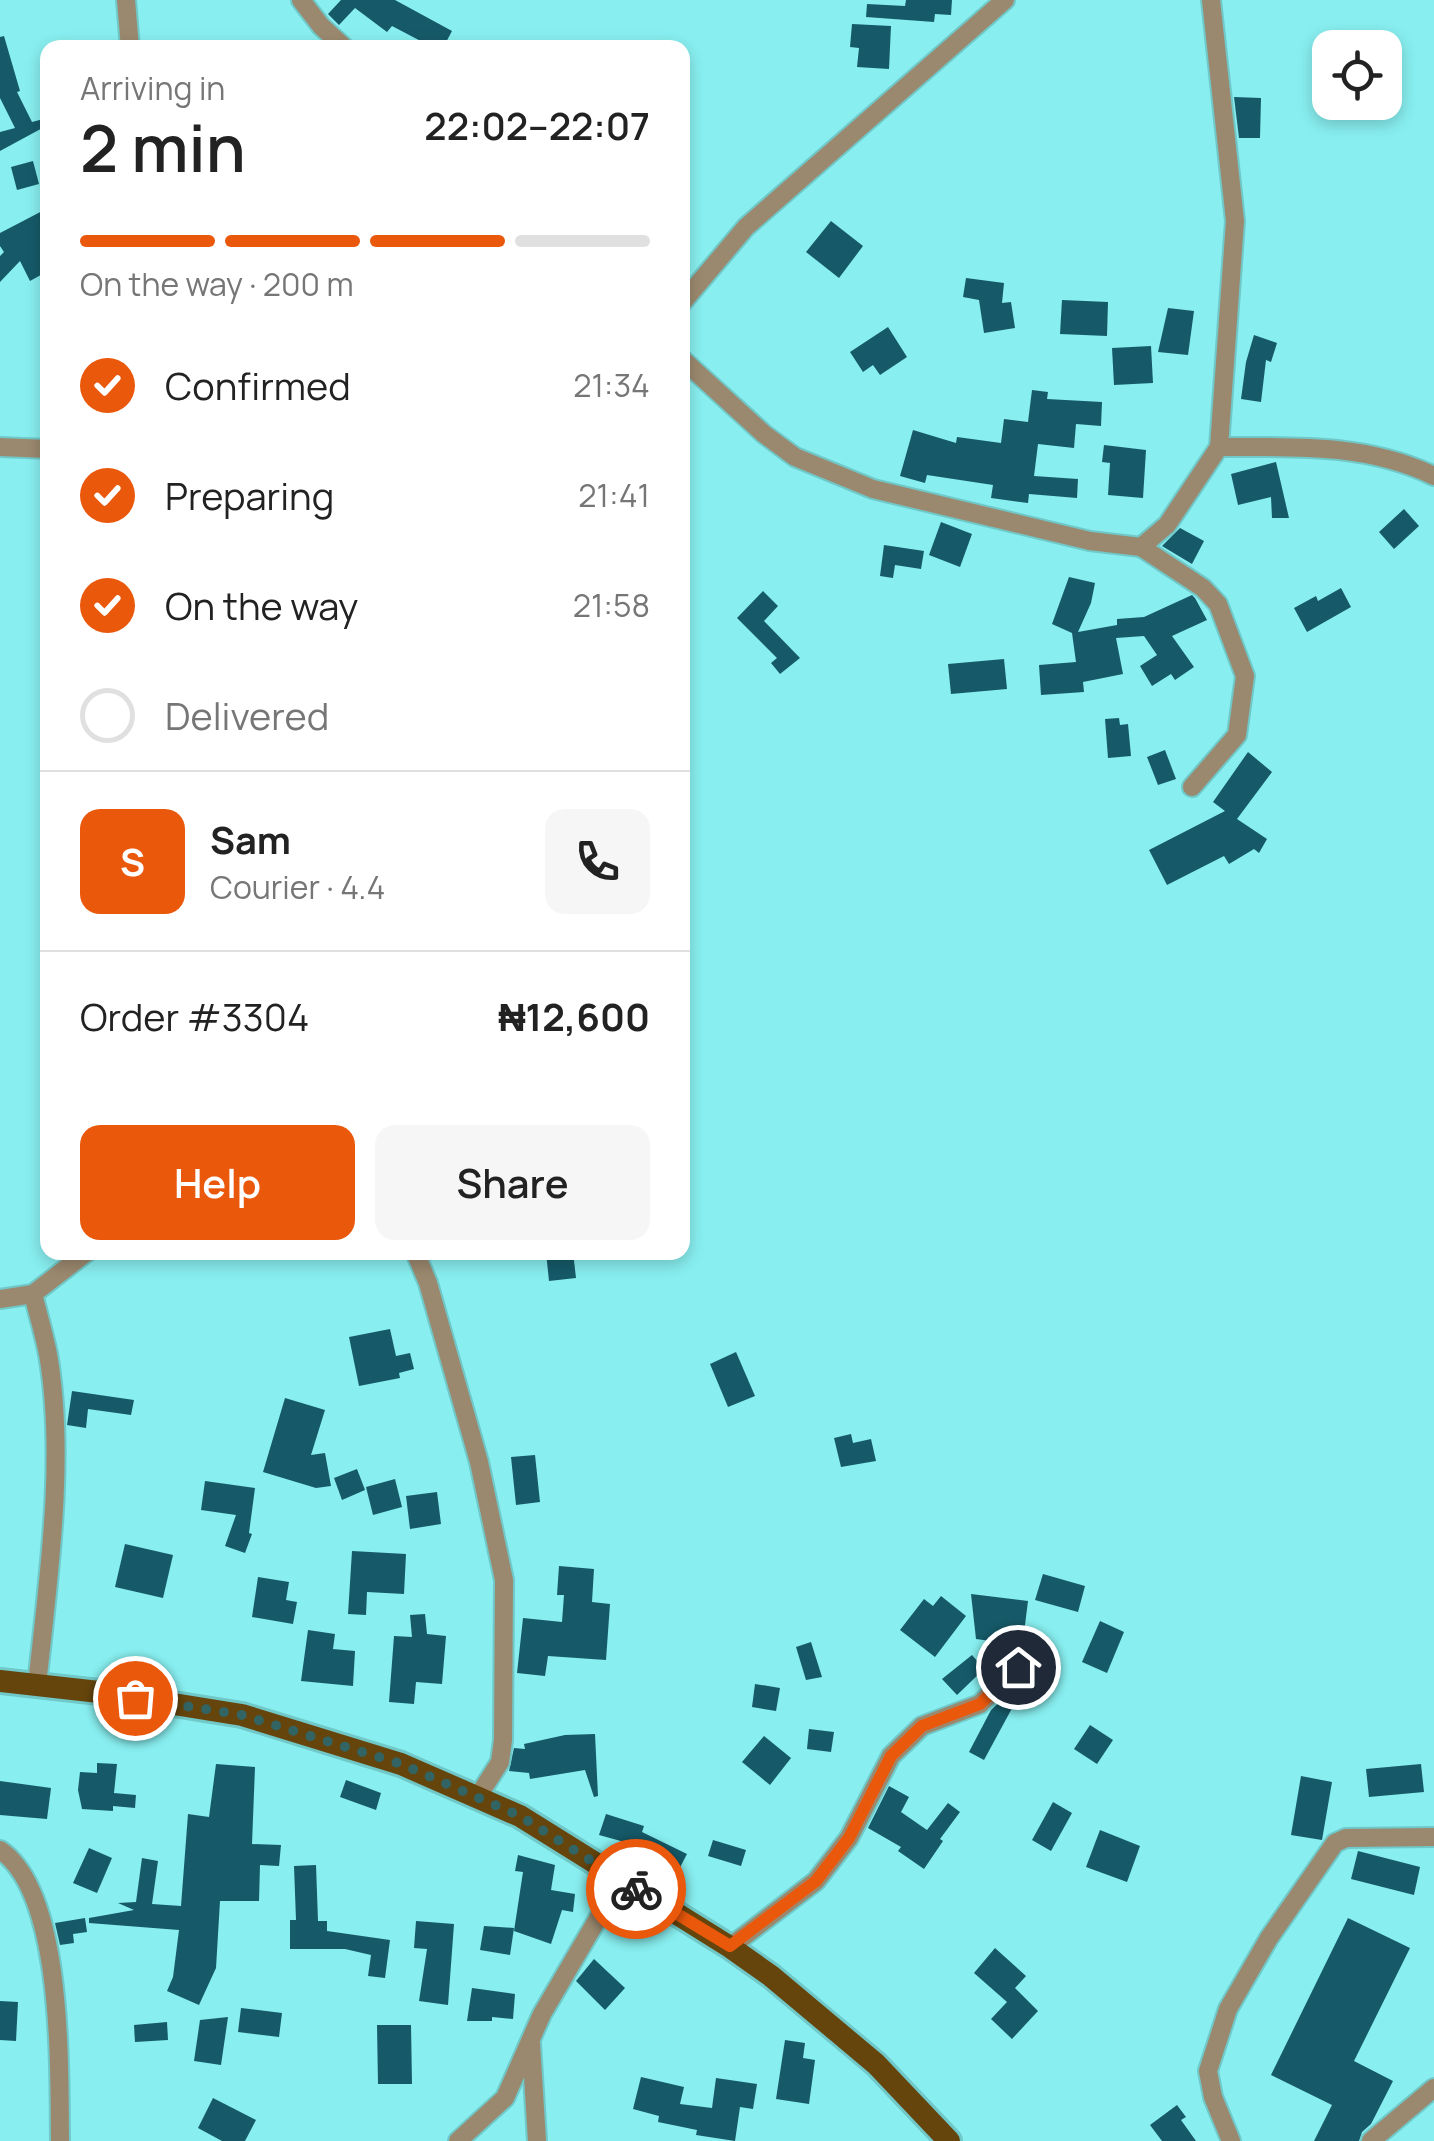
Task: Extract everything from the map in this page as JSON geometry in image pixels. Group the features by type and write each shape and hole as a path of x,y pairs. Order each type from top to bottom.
{"main road":[{"path":"0,1681 242,1715 401,1764 520,1816 772,1976 876,2064 949,2141"}],"street":[{"path":"126,0 129,40"},
{"path":"301,0 336,40"},
{"path":"690,294 746,227 1005,0"},
{"path":"1140,547 1168,525 1219,447 1235,221 1212,0"},
{"path":"690,366 794,457 873,490 1073,538 1140,547 1203,588 1218,604 1244,676 1236,735 1192,787"},
{"path":"0,447 40,450"},
{"path":"1219,447 1355,451 1406,462 1434,476"},
{"path":"0,1299 34,1294 77,1260"},
{"path":"418,1260 479,1462 504,1580 503,1740 500,1762 477,1798"},
{"path":"34,1294 48,1354 53,1404 53,1537 37,1685"},
{"path":"730,1946 816,1881 849,1838 891,1756 922,1726 980,1704 1018,1667"},
{"path":"1231,2141 1212,2096 1208,2070 1228,2009 1269,1938 1335,1842 1346,1838 1434,1837"},
{"path":"0,1850 10,1856 32,1891 45,1926 53,1986 60,2141"},
{"path":"458,2141 505,2098 542,2014 621,1880"},
{"path":"531,2044 538,2141"},
{"path":"1372,2141 1434,2088"}],"building":[{"path":"341,0 395,0 452,31 447,40 419,40 392,26 387,32 355,8 339,25 328,14"},
{"path":"906,0 952,0 951,15 935,14 934,22 866,17 867,4 905,6"},
{"path":"852,24 891,26 889,69 857,67 859,48 850,47"},
{"path":"4,36 20,91 17,92 32,122 40,120 40,129 0,151 0,132 15,128 0,98 0,37"},
{"path":"1234,97 1261,98 1260,138 1239,138"},
{"path":"33,161 39,184 17,190 11,167"},
{"path":"40,212 40,275 30,281 20,261 0,282 0,256 4,252 0,233"},
{"path":"831,221 863,246 839,278 806,252"},
{"path":"966,278 1004,283 1002,303 1011,302 1015,328 984,333 979,300 963,297"},
{"path":"1062,300 1108,302 1107,336 1060,334"},
{"path":"1168,308 1194,311 1188,355 1158,352"},
{"path":"888,327 907,357 880,375 873,365 863,372 850,352"},
{"path":"1254,335 1277,343 1271,362 1266,360 1261,402 1241,399"},
{"path":"1151,346 1153,383 1114,385 1112,348"},
{"path":"1032,390 1048,392 1047,399 1102,402 1101,426 1076,424 1074,448 1038,444 1034,476 1078,479 1077,498 1029,494 1028,503 991,498 993,485 927,475 925,483 900,476 913,430 956,443 957,437 1001,443 1004,419 1028,422"},
{"path":"1104,445 1146,450 1143,498 1108,495 1110,463 1102,462"},
{"path":"1276,462 1289,518 1272,518 1271,497 1238,505 1231,474"},
{"path":"1404,509 1419,526 1394,549 1379,532"},
{"path":"941,522 972,534 960,567 929,555"},
{"path":"1180,528 1204,541 1192,564 1162,546"},
{"path":"884,545 924,551 921,569 895,565 893,578 880,576"},
{"path":"1069,577 1095,583 1078,632 1117,625 1117,619 1144,617 1192,595 1207,620 1172,636 1194,667 1175,680 1171,674 1152,686 1140,666 1157,655 1144,636 1116,638 1123,674 1083,682 1084,692 1041,695 1039,665 1076,662 1072,633 1052,624"},
{"path":"1341,588 1351,607 1307,632 1294,608"},
{"path":"763,591 778,606 764,621 800,658 780,674 771,663 777,658 737,618"},
{"path":"1004,659 1007,689 951,694 948,664"},
{"path":"1119,718 1120,725 1128,724 1131,756 1108,758 1105,719"},
{"path":"1165,750 1176,779 1158,785 1147,757"},
{"path":"1248,752 1272,772 1237,819 1267,839 1259,853 1254,849 1229,864 1224,856 1167,885 1149,850 1225,811 1213,802"},
{"path":"547,1260 574,1260 576,1278 549,1281"},
{"path":"390,1329 396,1356 410,1353 414,1369 399,1373 400,1378 359,1386 349,1337"},
{"path":"736,1352 755,1396 728,1407 710,1364"},
{"path":"72,1391 134,1400 131,1415 88,1409 86,1428 67,1425"},
{"path":"285,1398 325,1410 311,1455 325,1453 331,1486 316,1488 263,1472"},
{"path":"851,1434 853,1443 871,1439 876,1461 841,1467 834,1438"},
{"path":"535,1455 540,1502 516,1505 511,1457"},
{"path":"357,1469 365,1490 342,1500 334,1478"},
{"path":"395,1479 402,1507 373,1515 366,1487"},
{"path":"205,1481 255,1488 249,1533 252,1534 245,1553 225,1546 236,1515 201,1510"},
{"path":"437,1492 441,1524 410,1529 406,1496"},
{"path":"125,1544 173,1555 163,1598 115,1587"},
{"path":"352,1551 406,1554 404,1594 367,1592 366,1615 348,1614"},
{"path":"559,1566 594,1569 592,1602 610,1604 606,1660 548,1656 545,1676 517,1673 523,1618 562,1622 564,1595 557,1595"},
{"path":"1043,1574 1085,1586 1078,1612 1035,1600"},
{"path":"258,1577 289,1582 286,1600 297,1602 293,1624 252,1617"},
{"path":"971,1594 1028,1601 1024,1633 1012,1644 976,1639"},
{"path":"941,1596 966,1616 935,1657 900,1630 924,1599 933,1606"},
{"path":"425,1614 427,1634 446,1636 442,1684 416,1682 414,1704 389,1702 394,1636 412,1637 410,1615"},
{"path":"1100,1621 1124,1632 1107,1673 1082,1662"},
{"path":"308,1630 335,1634 333,1649 355,1651 353,1686 301,1681"},
{"path":"811,1642 822,1677 806,1680 796,1647"},
{"path":"972,1655 984,1669 957,1695 942,1679"},
{"path":"755,1684 780,1688 776,1711 752,1707"},
{"path":"1008,1694 1017,1699 984,1760 969,1752 991,1710"},
{"path":"1090,1725 1113,1740 1097,1764 1074,1749"},
{"path":"809,1729 834,1732 831,1752 807,1749"},
{"path":"595,1734 598,1796 594,1797 585,1770 530,1779 529,1773 509,1771 514,1748 525,1749 524,1744 565,1735"},
{"path":"764,1736 791,1758 770,1785 742,1762"},
{"path":"97,1763 117,1764 114,1793 136,1795 135,1808 82,1809 80,1772 97,1773"},
{"path":"216,1764 255,1767 252,1844 281,1845 279,1866 260,1865 259,1901 220,1901 216,1968 199,2005 167,1991 173,1977 179,1930 89,1923 89,1918 134,1910 118,1903 136,1902 142,1858 158,1861 152,1904 181,1906 188,1814 209,1817"},
{"path":"1421,1764 1424,1792 1369,1797 1366,1769"},
{"path":"1301,1776 1332,1782 1322,1840 1291,1835"},
{"path":"346,1780 381,1793 376,1810 340,1797"},
{"path":"0,1781 51,1788 47,1819 0,1815"},
{"path":"889,1786 909,1797 901,1812 927,1830 948,1803 960,1812 924,1869 898,1851 901,1847 868,1828"},
{"path":"1053,1802 1072,1813 1051,1851 1032,1840"},
{"path":"606,1814 644,1826 642,1832 687,1854 676,1875 651,1863 654,1857 639,1846 599,1835"},
{"path":"1100,1830 1140,1846 1127,1882 1086,1867"},
{"path":"713,1840 746,1850 741,1866 708,1856"},
{"path":"89,1848 112,1858 97,1893 73,1883"},
{"path":"1358,1851 1420,1867 1414,1895 1351,1879"},
{"path":"518,1855 555,1865 551,1890 575,1894 573,1912 562,1910 551,1944 514,1931 523,1872 515,1871"},
{"path":"316,1865 318,1921 327,1921 327,1931 390,1940 385,1978 368,1976 371,1955 345,1949 290,1949 290,1920 296,1920 294,1866"},
{"path":"85,1918 87,1932 73,1934 74,1943 60,1945 55,1923"},
{"path":"1348,1918 1410,1948 1354,2061 1393,2081 1359,2141 1314,2141 1332,2105 1271,2075"},
{"path":"416,1921 454,1924 448,2005 419,2001 427,1949 414,1948"},
{"path":"484,1926 514,1928 510,1955 480,1950"},
{"path":"995,1948 1026,1976 1015,1988 1038,2011 1012,2039 991,2019 1007,2002 974,1973"},
{"path":"594,1959 625,1988 605,2010 576,1981"},
{"path":"472,1988 515,1994 513,2019 467,2021"},
{"path":"0,2001 18,2002 16,2041 0,2040"},
{"path":"241,2008 282,2013 279,2037 238,2032"},
{"path":"228,2017 221,2065 194,2061 200,2020"},
{"path":"167,2022 168,2040 135,2042 134,2025"},
{"path":"377,2025 411,2025 412,2084 378,2084"},
{"path":"785,2040 805,2043 803,2058 815,2060 809,2104 776,2099"},
{"path":"641,2077 684,2087 680,2104 712,2108 716,2078 757,2084 753,2109 740,2107 735,2141 696,2135 697,2130 658,2122 659,2116 633,2109"},
{"path":"213,2098 256,2120 245,2141 222,2141 198,2128"},
{"path":"1177,2105 1186,2117 1181,2120 1196,2141 1162,2141 1150,2125"}],"way so far":[{"path":"135,1698 242,1715 401,1764 520,1816 636,1889"}],"route":[{"path":"636,1889 730,1946 816,1881 849,1838 891,1756 922,1726 980,1704 1018,1667"}]}
